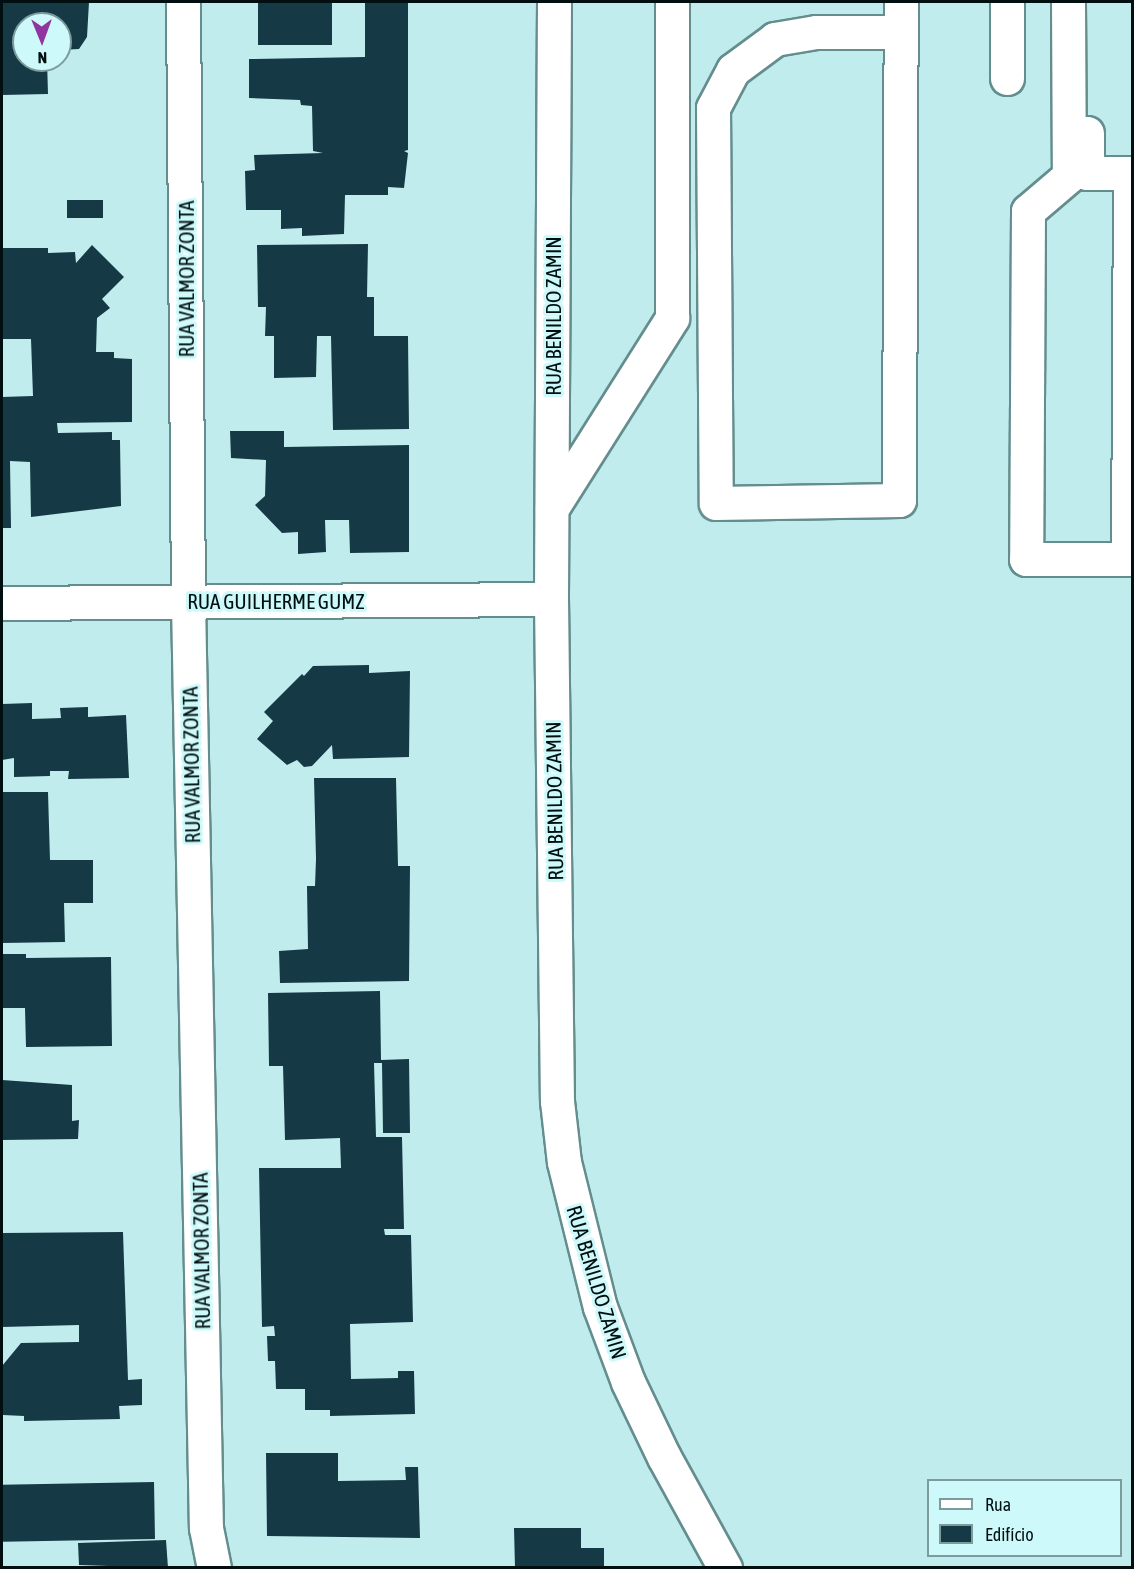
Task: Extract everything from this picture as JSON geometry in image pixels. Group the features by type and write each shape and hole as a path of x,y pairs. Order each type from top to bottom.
{"street":[{"name":"RUA VALMOR ZONTA","path":"183,2 188,602 206,1528 214,1568"},
{"name":"RUA BENILDO ZAMIN","path":"554,2 551,599 557,1101 564,1162 600,1307 628,1383 664,1457 725,1568"},
{"path":"552,508 672,318 672,2"},
{"path":"1007,2 1007,78"},
{"path":"1068,2 1069,176 1028,211 1026,559 1130,559 1131,173 1088,173 1087,2"},
{"path":"901,17 899,500 716,503 713,108 733,70 775,39 901,17"},
{"name":"RUA GUILHERME GUMZ","path":"2,603 551,599"}],"building":[{"path":"2,2 89,2 87,37 79,49 72,49 72,12 12,12 12,72 47,72 48,94 2,95"},
{"path":"258,2 332,2 332,45 258,45"},
{"path":"365,2 408,2 408,150 404,151 408,153 404,188 388,187 388,195 345,195 344,234 302,236 302,228 281,229 281,210 246,210 245,171 255,170 254,155 323,153 313,151 312,106 301,105 300,100 249,98 249,59 365,57"},
{"path":"67,200 103,200 103,218 67,218"},
{"path":"368,244 367,297 374,297 374,336 408,336 409,429 333,430 331,336 317,336 316,377 274,378 274,336 265,336 266,307 258,307 257,245"},
{"path":"92,245 124,277 102,299 110,308 97,318 96,352 114,352 114,358 132,359 132,422 57,423 58,433 112,432 112,440 120,440 121,506 31,517 30,462 10,461 11,528 2,528 2,397 33,396 31,339 2,339 2,248 48,248 48,253 75,252 76,263"},
{"path":"230,431 284,431 284,447 409,445 409,552 350,553 349,520 325,520 326,552 298,554 298,532 282,533 255,505 265,496 266,460 231,458"},
{"path":"369,665 369,673 410,671 409,757 333,759 332,745 312,766 304,767 297,760 287,765 257,739 273,721 264,712 313,666"},
{"path":"32,703 32,719 61,718 60,708 88,707 88,717 126,715 129,778 68,779 69,771 50,771 50,776 14,777 14,758 2,760 2,704"},
{"path":"314,778 396,778 398,866 410,866 409,981 280,983 279,951 308,949 307,886 315,886 316,859"},
{"path":"2,792 48,792 50,860 93,860 93,903 64,903 65,942 2,943"},
{"path":"2,954 26,954 26,958 111,957 112,1046 26,1047 25,1008 2,1008"},
{"path":"380,991 381,1060 409,1059 410,1133 383,1133 382,1063 374,1063 376,1137 402,1137 404,1229 384,1229 385,1235 411,1235 413,1322 350,1324 351,1379 398,1378 398,1371 414,1371 415,1414 330,1416 330,1410 305,1410 305,1389 276,1389 275,1361 268,1361 267,1336 275,1336 274,1326 262,1327 259,1168 341,1168 340,1138 285,1140 283,1066 269,1066 268,993"},
{"path":"2,1080 72,1085 72,1121 79,1120 78,1139 2,1140"},
{"path":"123,1232 128,1380 142,1379 142,1405 119,1406 120,1419 24,1421 24,1416 3,1415 2,1366 21,1343 79,1342 79,1325 2,1327 2,1233"},
{"path":"266,1453 338,1453 338,1481 406,1480 405,1467 418,1467 420,1538 267,1536"},
{"path":"154,1482 155,1539 3,1542 2,1485"},
{"path":"514,1528 581,1528 581,1548 604,1548 604,1568 515,1568"},
{"path":"166,1540 168,1568 79,1565 78,1543"}]}
